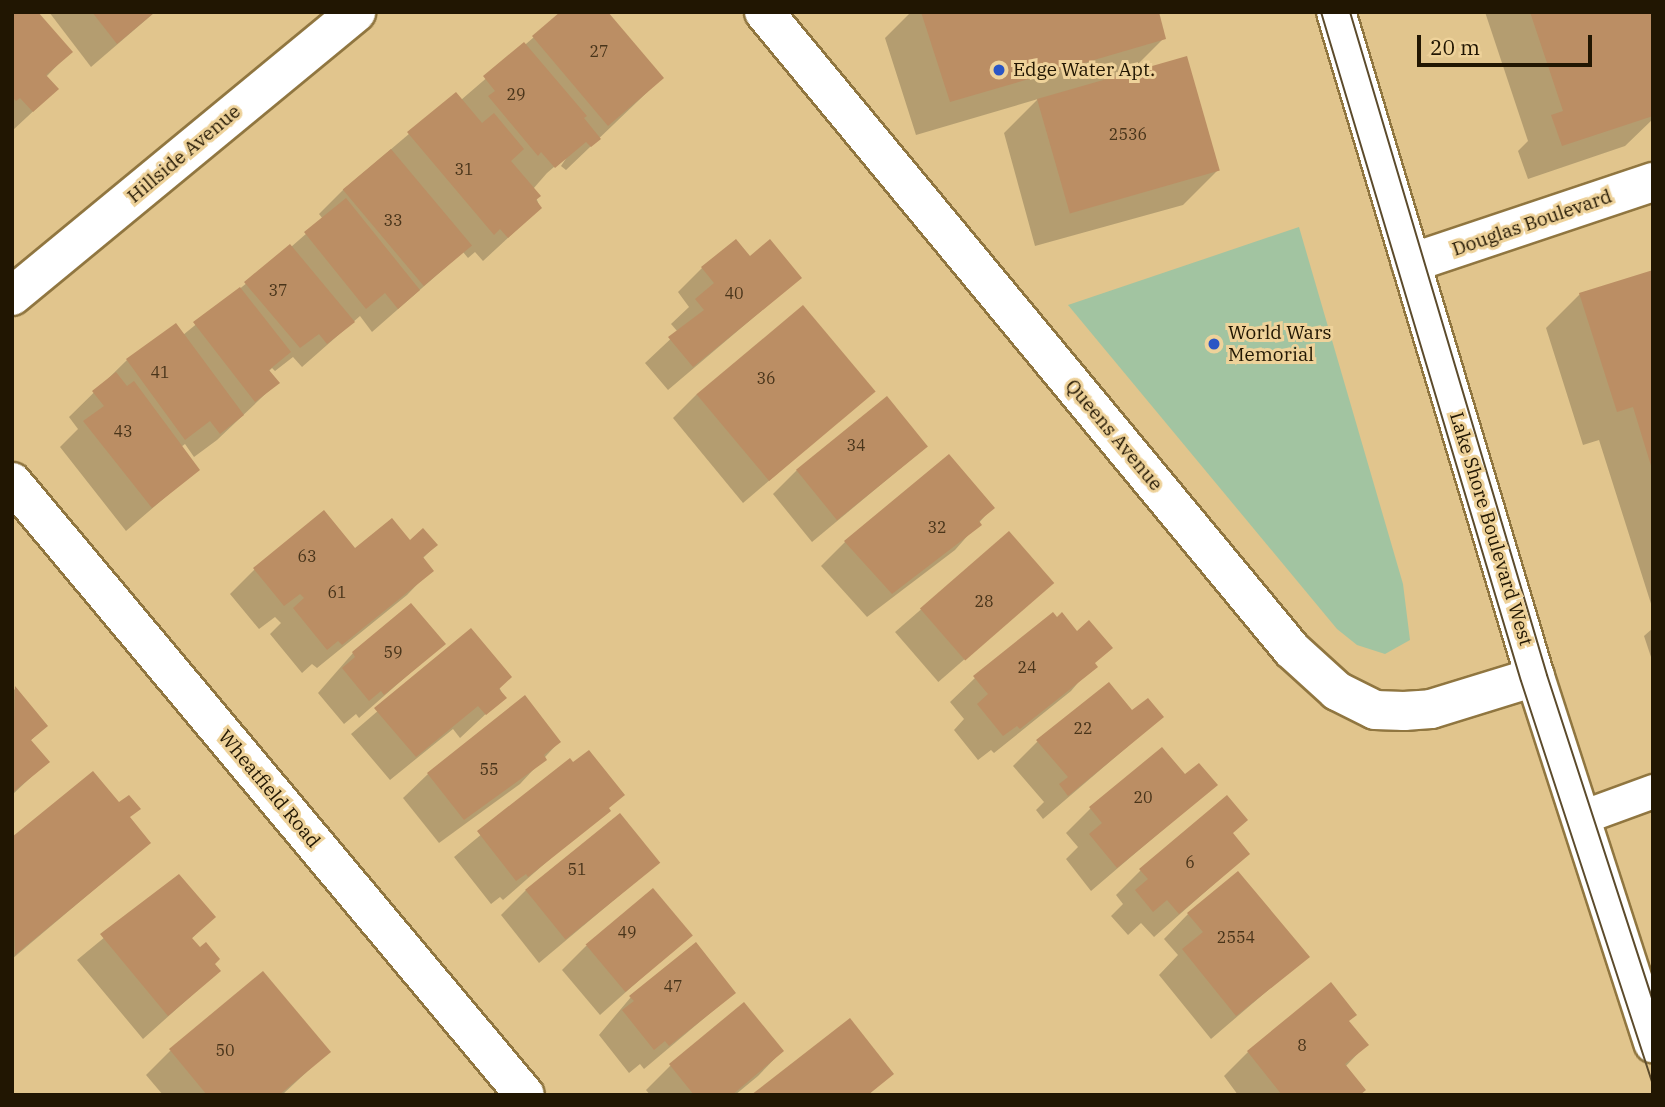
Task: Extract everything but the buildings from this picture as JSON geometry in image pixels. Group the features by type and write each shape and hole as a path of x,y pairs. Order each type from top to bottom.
{"street":[{"name":"Hillside Avenue","path":"12,296 356,12"},
{"name":"Queens Avenue","path":"764,12 1292,650 1337,691 1375,710 1404,711 1431,709 1535,677"},
{"name":"Lake Shore Boulevard West","path":"1336,12 1535,677 1653,1043"},
{"name":"Douglas Boulevard","path":"1411,263 1653,182"},
{"name":"Wheatfield Road","path":"12,482 526,1095"}],"lane":[{"path":"1579,818 1653,792"}],"green space":[{"path":"1299,227 1403,584 1410,640 1385,654 1357,645 1337,629 1068,305"}],"tram line":[{"path":"1321,12 1521,681 1653,1085"},
{"path":"1350,12 1547,675 1653,1002"}],"place":[{"name":"Edge Water Apt.","path":"999,70"},
{"name":"World Wars Memorial","path":"1214,344"}]}
